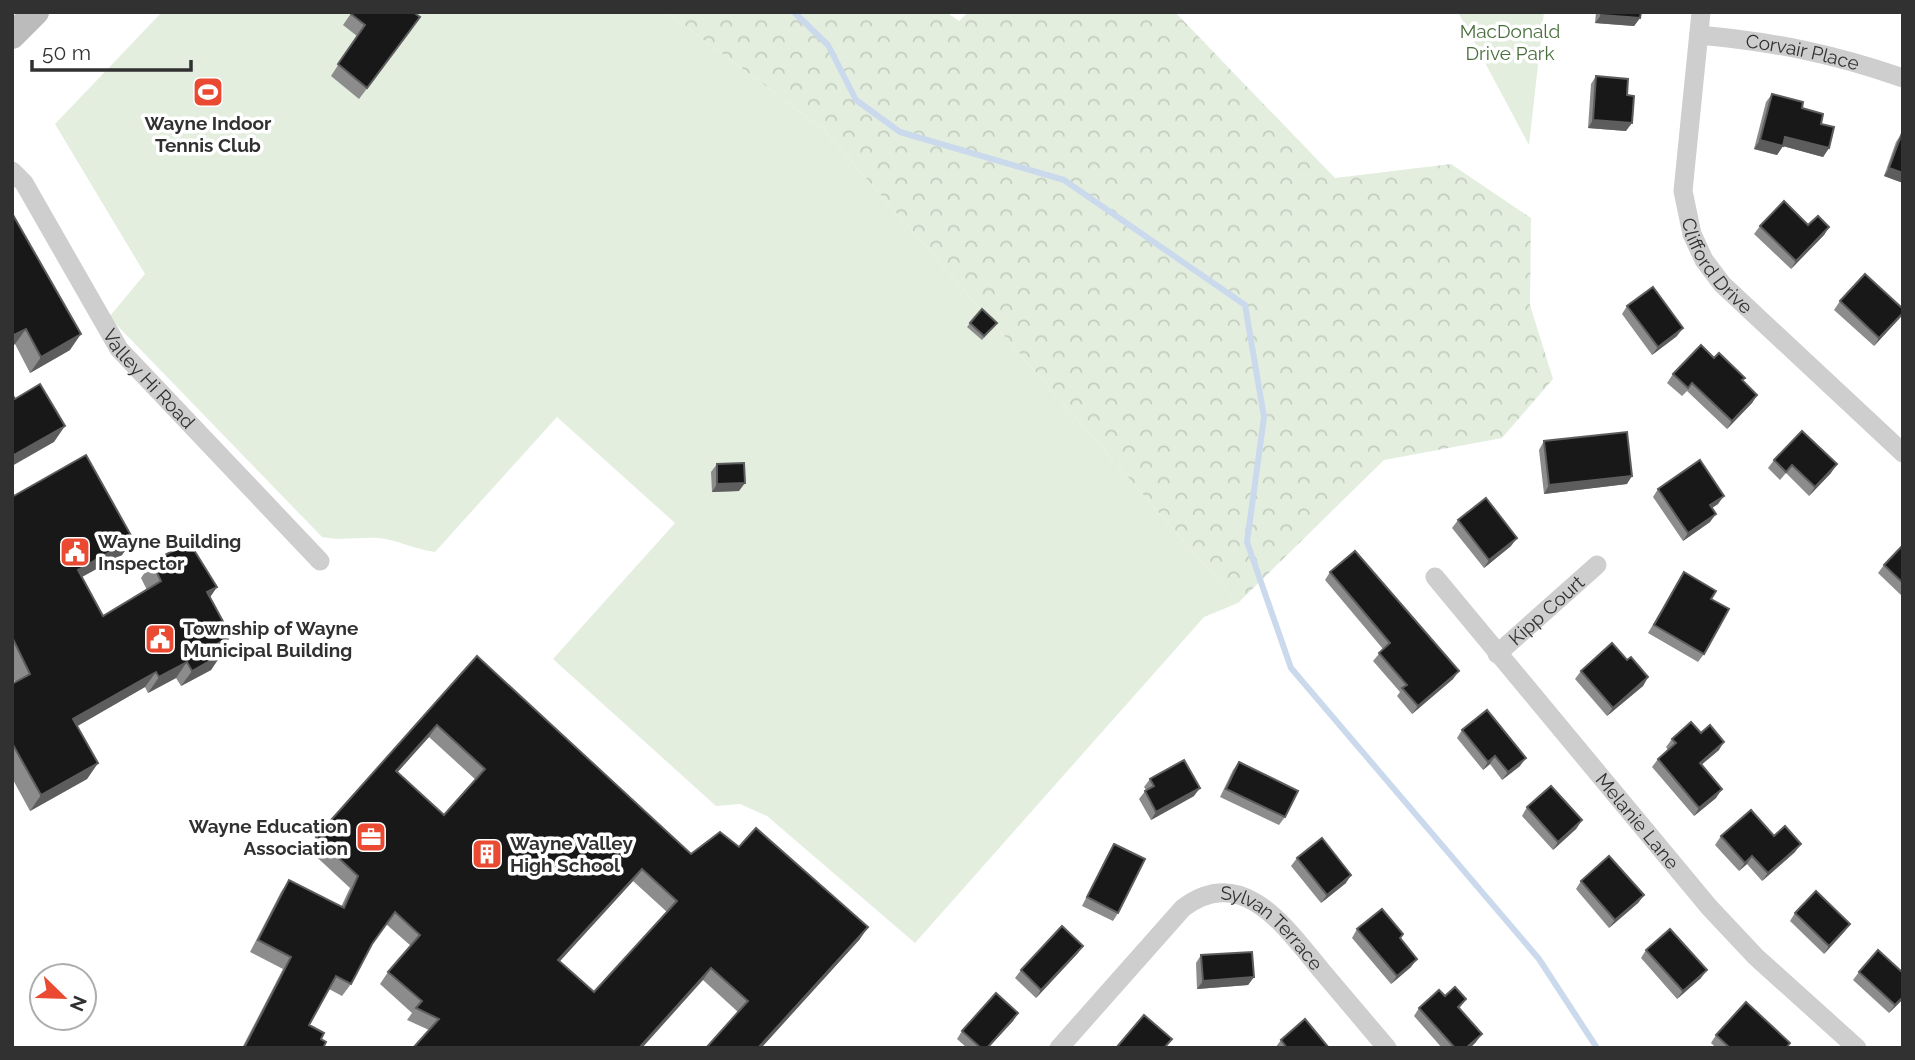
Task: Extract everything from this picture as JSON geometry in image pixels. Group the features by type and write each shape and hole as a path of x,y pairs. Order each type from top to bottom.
{"street":[{"path":"12,36 36,12"},
{"name":"Clifford Drive","path":"1701,12 1683,191 1688,221 1700,251 1722,284 1744,307 1903,453"},
{"name":"Corvair Place","path":"1699,35 1774,42 1819,51 1903,78"},
{"name":"Valley Hi Road","path":"12,171 24,183 119,349 320,561"},
{"name":"Kipp Court","path":"1497,654 1597,565"},
{"name":"Melanie Lane","path":"1434,578 1709,907 1756,957 1857,1048"},
{"name":"Sylvan Terrace","path":"1059,1048 1184,908 1196,899 1224,893 1251,900 1275,915 1387,1048"}],"green space":[{"path":"162,12 666,12 823,129 1238,603 1204,617 915,943 767,816 740,804 716,806 553,659 675,523 557,417 435,552 384,539 322,537 109,317 145,274 55,124"},
{"path":"666,12 946,12 959,21 968,12 1175,12 1335,178 1451,164 1531,218 1530,305 1553,379 1502,438 1384,460 1238,603 823,129"},
{"name":"MacDonald Drive Park","path":"1458,12 1544,12 1529,145"}],"building":[{"path":"413,12 420,17 367,88 338,64 365,25 351,14"},
{"path":"1601,12 1641,12 1640,18 1601,15"},
{"path":"1596,76 1628,79 1627,95 1634,96 1632,123 1593,120"},
{"path":"1772,94 1803,102 1802,108 1823,114 1821,124 1834,127 1829,148 1785,137 1783,146 1760,140"},
{"path":"1903,134 1903,173 1889,168"},
{"path":"1784,201 1808,225 1818,216 1829,227 1796,261 1760,226"},
{"path":"12,215 81,334 41,357 26,329 12,336"},
{"path":"1865,274 1903,309 1903,313 1879,338 1840,301"},
{"path":"1653,287 1683,328 1658,347 1627,306"},
{"path":"982,309 997,323 984,336 970,323"},
{"path":"1701,345 1714,358 1719,353 1745,378 1742,380 1757,395 1732,421 1692,383 1688,388 1673,374"},
{"path":"40,384 65,426 12,456 12,394 15,399"},
{"path":"1802,431 1837,464 1815,487 1792,465 1786,472 1774,460"},
{"path":"1627,432 1632,476 1549,485 1544,441"},
{"name":"Township of Wayne Municipal Building","path":"86,455 133,539 78,570 103,616 161,581 152,562 189,542 217,587 207,592 231,636 215,645 222,654 192,671 187,662 159,677 156,672 73,719 98,763 41,795 12,743 12,684 30,674 12,637 12,497"},
{"path":"1700,460 1724,496 1710,505 1716,514 1688,533 1658,489"},
{"path":"744,463 745,483 717,484 717,464"},
{"path":"1486,498 1517,538 1489,560 1458,520"},
{"path":"1903,545 1903,583 1884,565"},
{"path":"1355,551 1459,671 1418,706 1402,688 1407,685 1379,653 1390,643 1330,572"},
{"path":"1684,572 1716,591 1711,599 1729,609 1704,654 1654,625"},
{"path":"1612,643 1627,660 1631,657 1648,677 1613,708 1581,671"},
{"name":"Wayne Valley High School","path":"477,656 691,854 720,832 739,847 756,828 868,927 758,1048 706,1048 748,1001 711,968 639,1048 413,1048 439,1019 416,1008 422,1001 388,972 420,935 395,912 372,944 351,984 336,976 309,1025 324,1033 321,1039 326,1042 323,1048 244,1048 291,957 258,940 289,880 344,908 358,876 316,837","holes":["437,725 485,769 444,815 396,771","642,869 677,901 594,992 558,960"]},
{"path":"1487,710 1526,758 1508,772 1495,756 1488,762 1462,730"},
{"path":"1691,722 1701,733 1710,725 1724,742 1700,763 1722,789 1699,808 1658,759 1676,743 1672,739"},
{"path":"1184,760 1200,788 1156,812 1145,791 1154,786 1150,779"},
{"path":"1239,762 1298,791 1285,817 1226,789"},
{"path":"1551,786 1582,820 1558,842 1527,807"},
{"path":"1751,810 1774,836 1785,826 1801,844 1768,873 1752,856 1745,863 1721,836"},
{"path":"1322,838 1351,875 1327,895 1297,858"},
{"path":"1114,844 1145,859 1118,913 1087,897"},
{"path":"1609,856 1644,895 1615,920 1581,881"},
{"path":"1816,891 1850,924 1829,946 1795,913"},
{"path":"1382,909 1403,934 1400,938 1417,959 1397,976 1357,929"},
{"path":"1062,926 1083,946 1041,990 1021,970"},
{"path":"1670,929 1707,970 1683,991 1646,950"},
{"path":"1878,950 1903,973 1903,997 1895,1005 1859,972"},
{"path":"1252,952 1254,977 1203,981 1201,955"},
{"path":"1455,987 1466,999 1458,1007 1482,1034 1466,1048 1455,1048 1419,1008 1439,990 1445,996"},
{"path":"996,993 1018,1013 987,1048 981,1048 962,1031"},
{"path":"1746,1002 1790,1043 1786,1048 1730,1048 1716,1035"},
{"path":"1144,1015 1172,1039 1164,1048 1116,1048"},
{"path":"1305,1019 1329,1048 1287,1048 1281,1040"}],"waterway":[{"path":"794,12 828,45 856,100 900,132 1064,180 1245,305 1264,417 1247,542 1291,668 1539,959 1597,1048"}],"place":[{"name":"Wayne Indoor Tennis Club","path":"208,92"},
{"name":"Wayne Building Inspector","path":"75,552"},
{"name":"Township of Wayne Municipal Building","path":"160,639"},
{"name":"Wayne Education Association","path":"371,837"},
{"name":"Wayne Valley High School","path":"487,854"}]}
